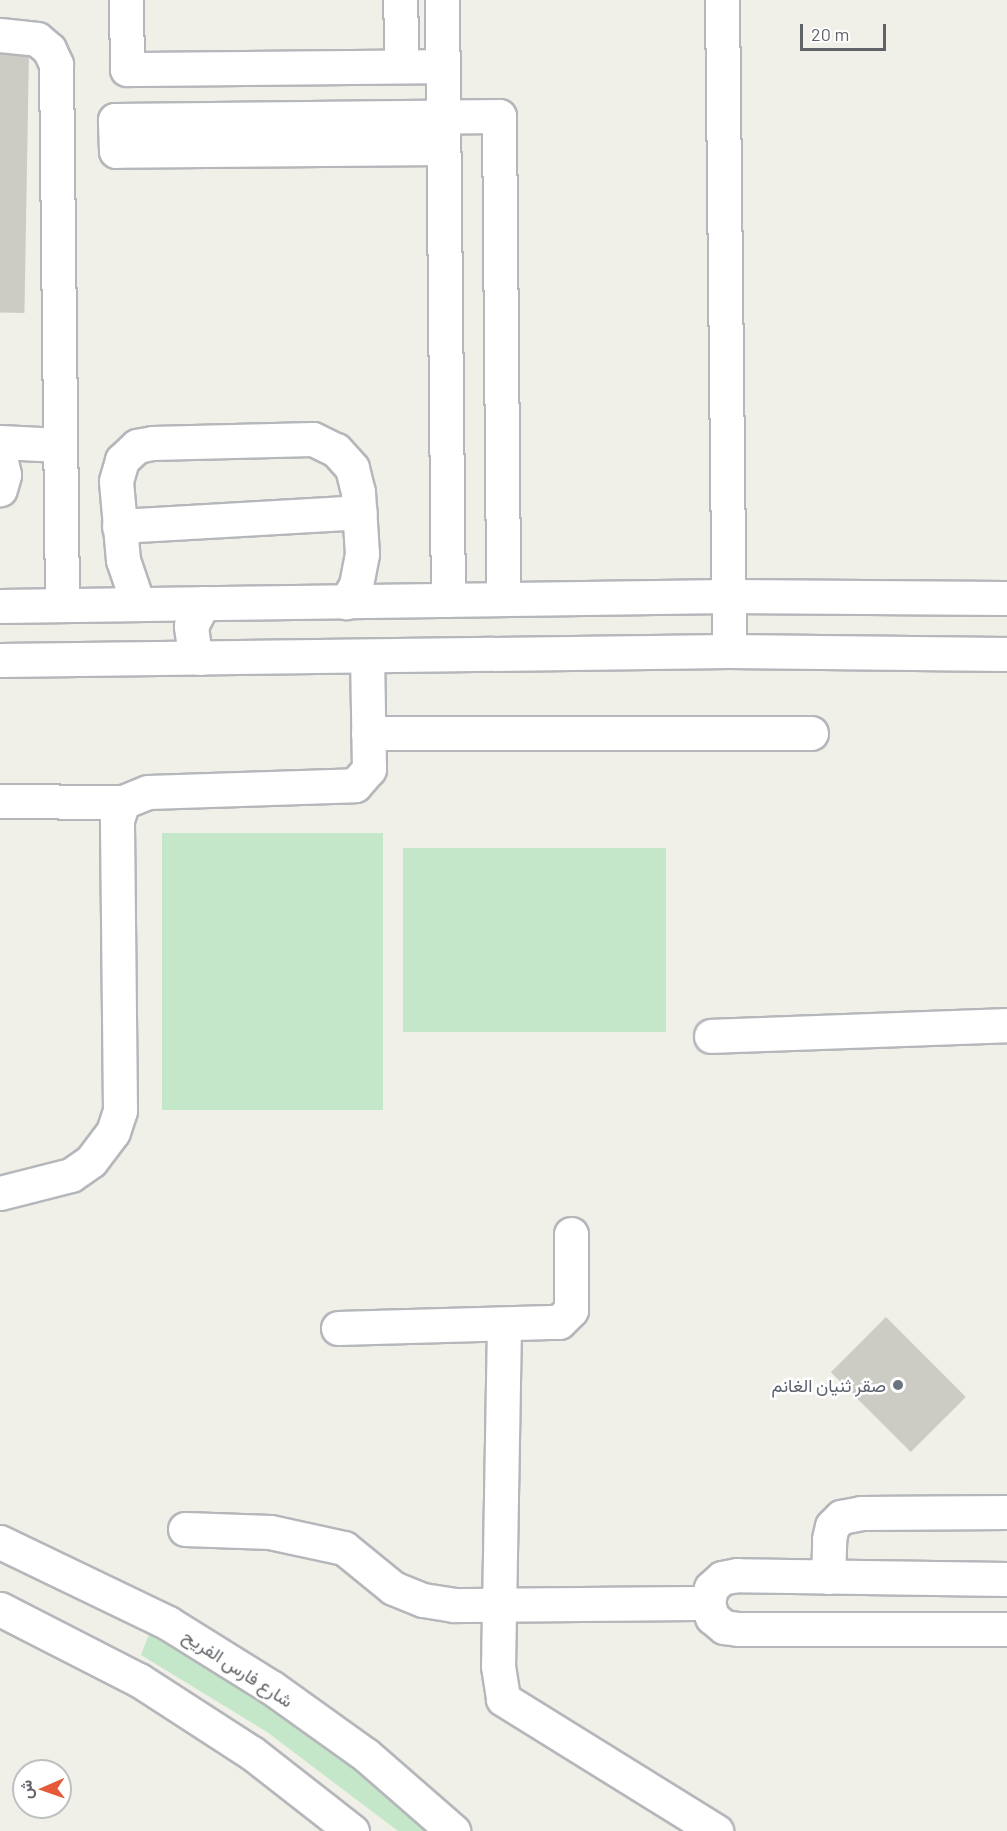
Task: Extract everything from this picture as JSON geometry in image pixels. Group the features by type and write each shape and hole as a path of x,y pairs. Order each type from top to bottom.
{"street":[{"path":"126,0 127,69 442,66"},
{"path":"400,0 402,66"},
{"path":"442,0 442,66 449,127"},
{"path":"448,600 449,127 461,0"},
{"path":"722,0 729,651"},
{"path":"0,35 37,39 49,49 56,64 62,605"},
{"path":"449,127 116,120 116,151 449,127 498,116 503,598"},
{"path":"138,604 123,560 119,526 116,481 122,460 137,446 152,442 313,439 336,450 352,468 360,512 362,554 356,585 346,602"},
{"path":"0,442 60,445"},
{"path":"0,457 4,475 0,489"},
{"path":"119,526 360,512"},
{"path":"0,606 728,596 1007,598"},
{"path":"200,658 194,648 191,626 203,603"},
{"path":"0,660 729,651 1007,654"},
{"path":"0,801 123,802 148,792 355,785 369,769 368,656"},
{"path":"368,733 811,732"},
{"path":"0,1193 71,1175 97,1154 113,1132 120,1111 117,820 123,802"},
{"path":"711,1036 1007,1025"},
{"path":"338,1328 550,1323 567,1318 571,1302 571,1234"},
{"path":"504,1325 499,1684 503,1699 716,1831"},
{"path":"828,1578 829,1539 832,1526 841,1517 861,1513 1007,1512"},
{"path":"185,1529 270,1532 308,1538 344,1548 393,1588 423,1600 454,1605 708,1603"},
{"name":"شارع فارس الفريح","path":"0,1542 168,1623 271,1688 366,1755 453,1831"},
{"path":"1007,1579 737,1575 722,1578 711,1588 708,1603 712,1617 724,1627 739,1629 1007,1629"},
{"path":"0,1609 139,1680 252,1753 352,1831"}],"green space":[{"path":"162,833 383,833 383,1110 162,1110"},
{"path":"403,848 666,848 666,1032 403,1032"},
{"path":"152,1626 197,1651 445,1831 398,1831 267,1732 141,1655"}],"building":[{"path":"0,50 29,51 24,313 0,313"},
{"name":"صقر ثنيان الغانم","path":"886,1317 966,1397 911,1452 831,1372"}],"place":[{"name":"صقر ثنيان الغانم","path":"898,1385"}]}
